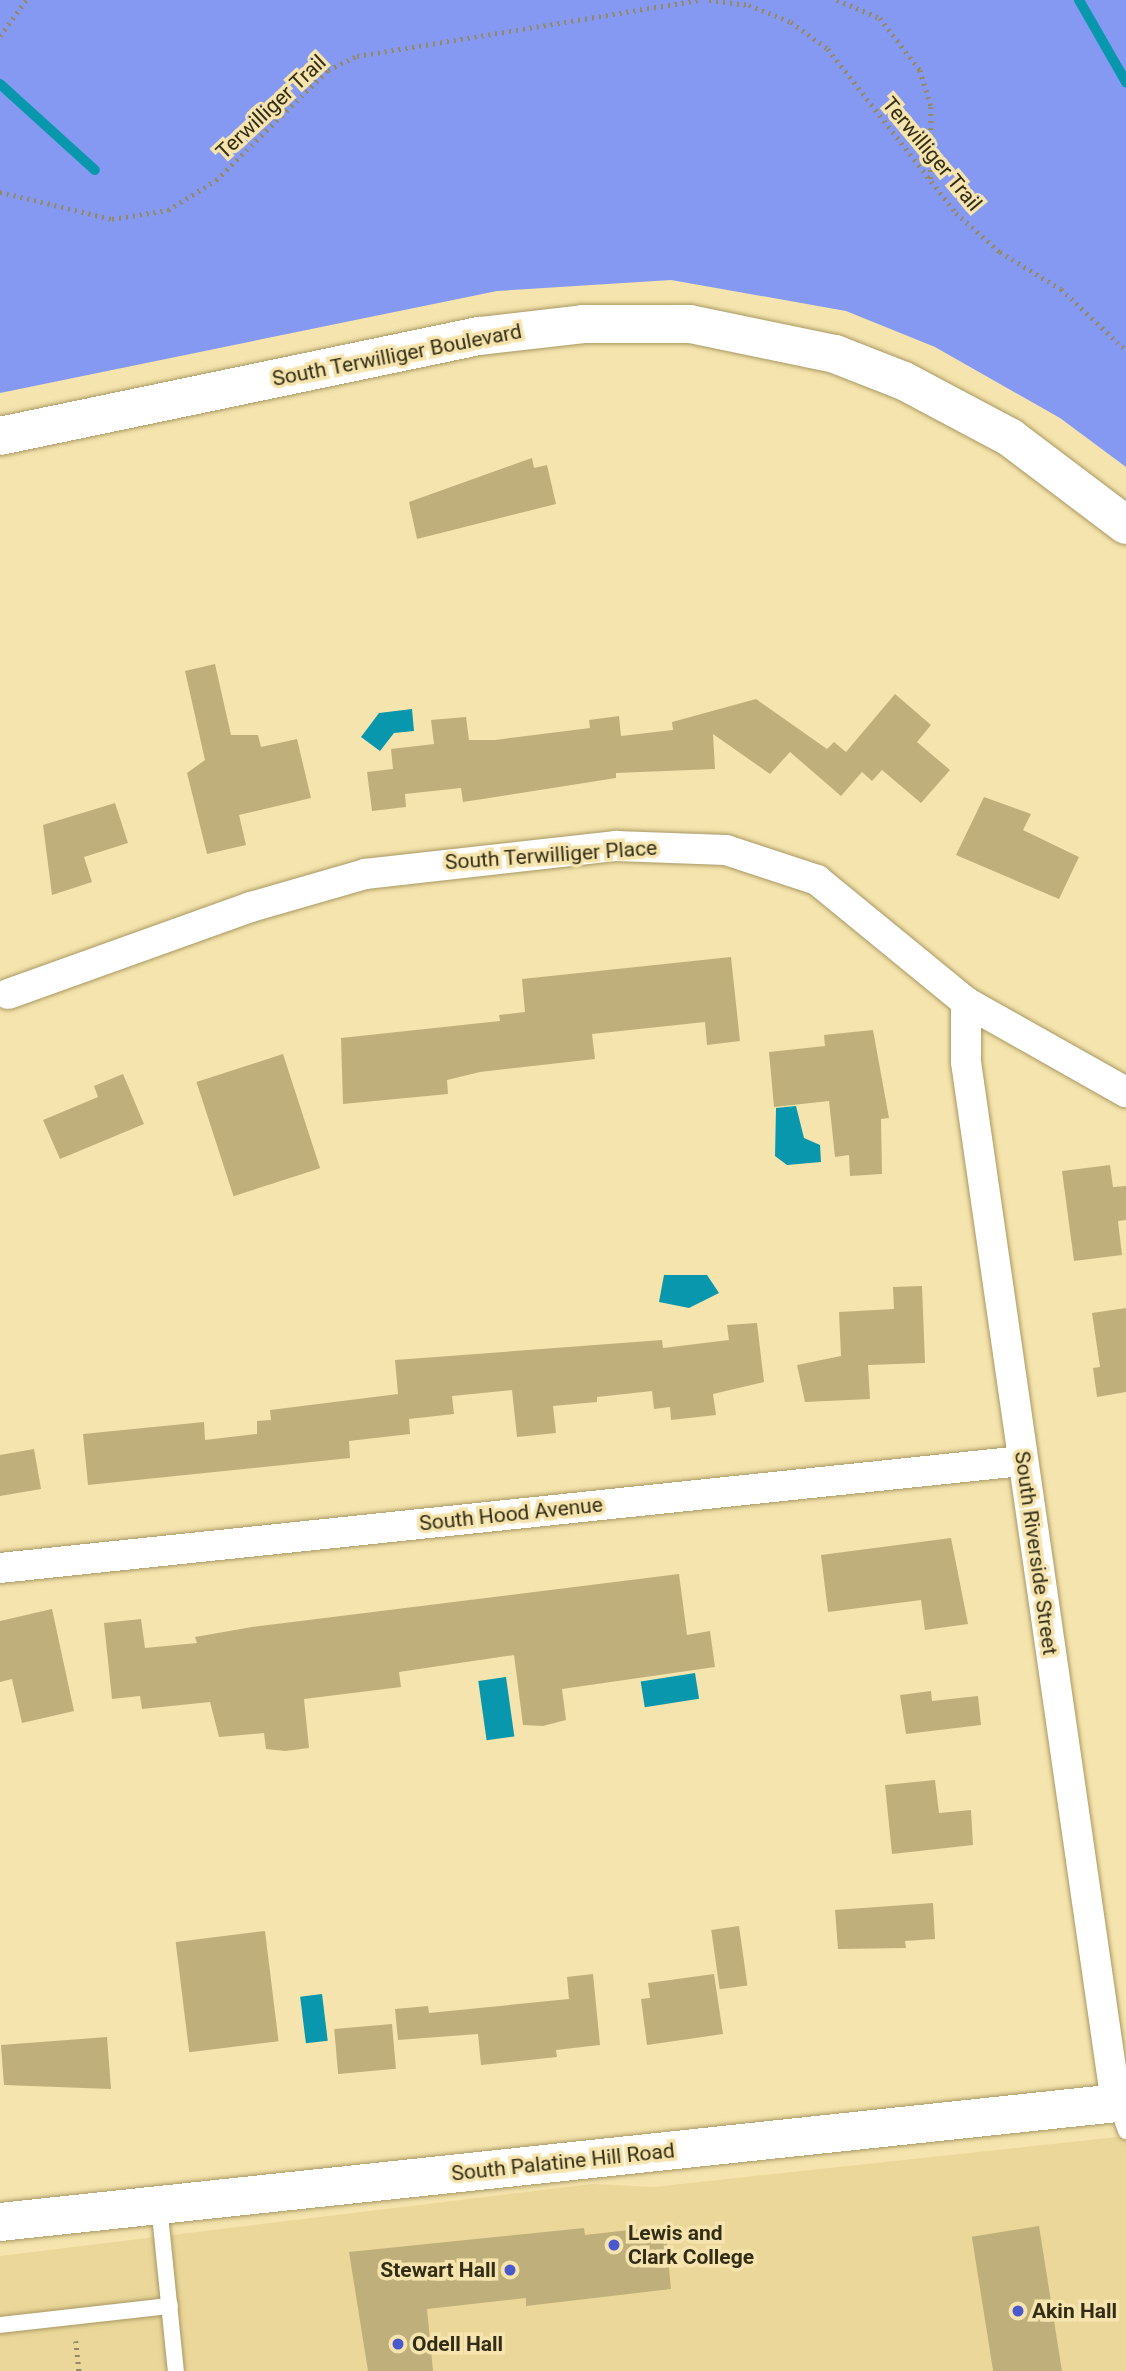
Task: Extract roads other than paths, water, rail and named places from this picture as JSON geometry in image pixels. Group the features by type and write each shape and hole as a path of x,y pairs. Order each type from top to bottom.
{"main road":[{"name":"South Terwilliger Boulevard","path":"0,436 480,336 583,324 690,324 835,354 904,381 1010,438 1126,525"},
{"name":"South Palatine Hill Road","path":"0,2222 1123,2112"}],"street":[{"name":"South Terwilliger Place","path":"8,994 342,880 413,865 656,846 737,853 817,880 966,1002 1126,1091"},
{"name":"South Riverside Street","path":"966,1002 966,1062 1022,1461 1123,2112"},
{"name":"South Hood Avenue","path":"0,1568 1022,1461"}],"lane":[{"path":"159,2205 176,2371"},
{"path":"0,2325 170,2306"}],"waterway":[{"path":"1079,0 1126,82"},
{"path":"0,84 95,170"}],"place":[{"name":"Lewis and Clark College","path":"614,2245"},
{"name":"Stewart Hall","path":"510,2270"},
{"name":"Akin Hall","path":"1018,2311"},
{"name":"Odell Hall","path":"398,2344"}]}
